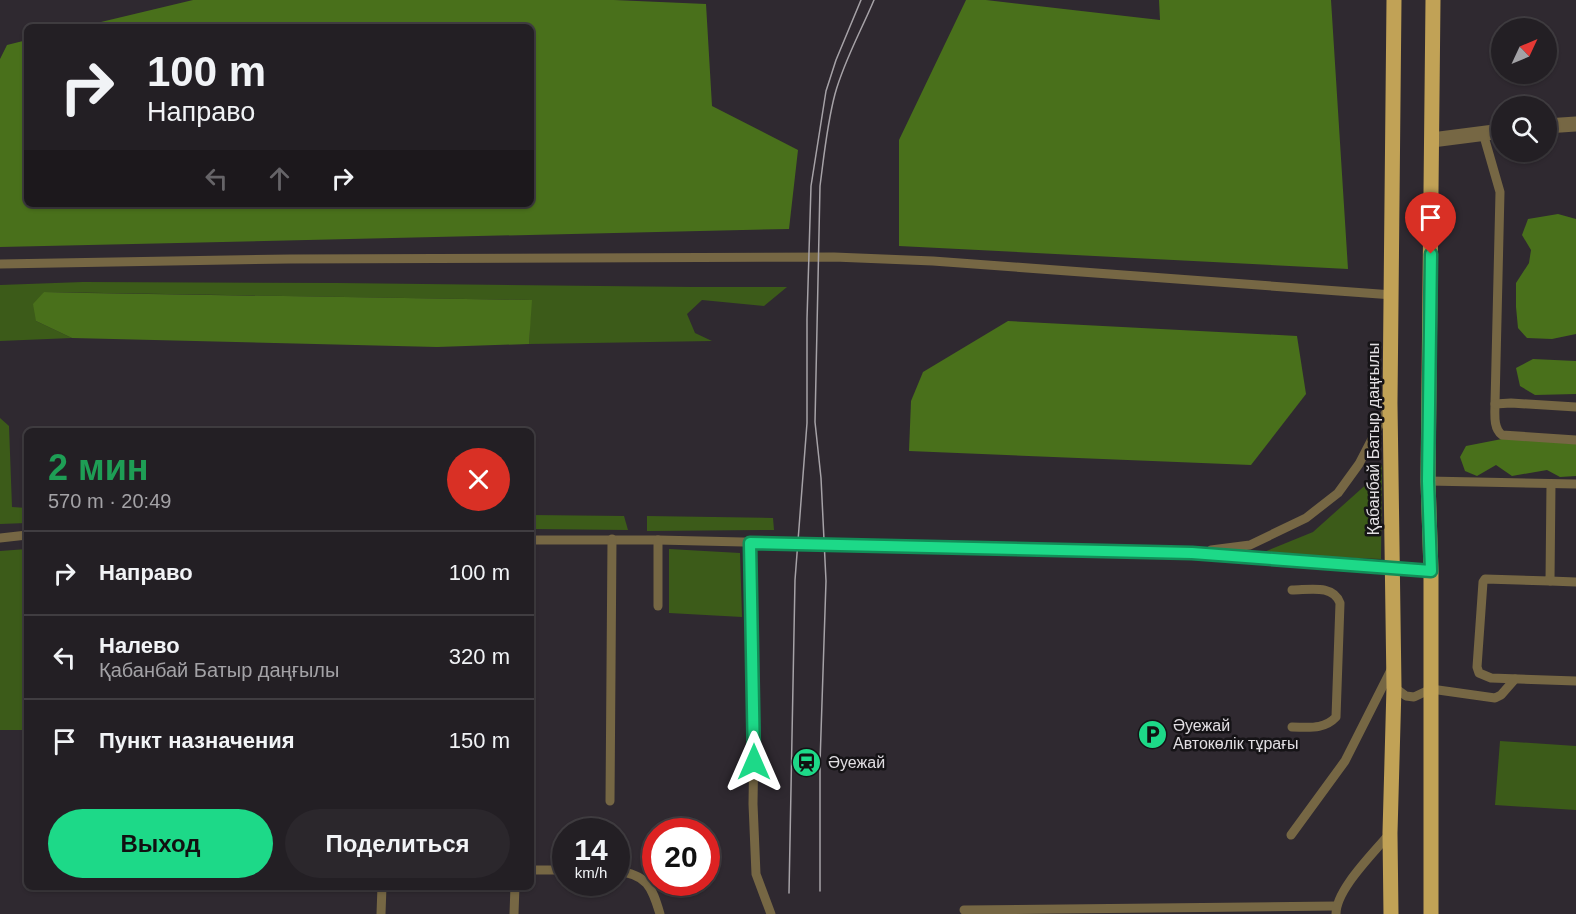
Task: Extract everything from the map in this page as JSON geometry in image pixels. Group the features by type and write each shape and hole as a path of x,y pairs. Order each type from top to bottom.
{"main road":[{"name":"Қабанбай Батыр даңғылы","path":"1391,914 1390,833 1394,687 1390,403 1394,0"},
{"path":"1431,914 1431,571 1428,481 1433,0"}],"street":[{"path":"1557,125 1576,124"},
{"path":"1432,140 1491,133"}],"lane":[{"path":"1483,134 1500,192 1496,427 1502,435 1576,440"},
{"path":"0,264 290,259 834,257 933,261 1392,295"},
{"path":"1192,553 1250,544 1306,518 1338,493 1359,464 1390,403"},
{"path":"1495,404 1576,408"},
{"path":"1428,481 1576,484"},
{"path":"1550,581 1551,484"},
{"path":"0,538 24,535"},
{"path":"534,540 612,539 1192,553 1431,571"},
{"path":"609,801 612,539"},
{"path":"658,540 658,606"},
{"path":"750,543 750,645 756,874 771,914"},
{"path":"1576,582 1490,577 1483,582 1477,667 1479,673 1484,676 1576,681"},
{"path":"1292,590 1328,590 1338,597 1340,603 1336,717 1322,727 1292,727"},
{"path":"1291,835 1345,761 1393,665"},
{"path":"1394,687 1406,696 1414,697 1431,689 1495,698 1501,695 1515,679"},
{"path":"964,910 1336,910 1347,886 1390,833"},
{"path":"534,870 552,870"},
{"path":"630,873 644,880 654,891 660,914"},
{"path":"381,914 382,890"},
{"path":"514,914 515,890"}],"green space":[{"path":"193,0 614,0 706,4 712,106 798,150 789,229 0,247 0,59 7,45 24,41 24,207 534,207 534,24 93,24"},
{"path":"966,0 986,0 1160,20 1159,0 1331,0 1348,269 899,246 899,140"},
{"path":"1558,214 1576,219 1576,334 1552,339 1527,338 1518,328 1516,307 1516,283 1529,263 1531,250 1522,235 1528,219"},
{"path":"83,282 787,287 764,306 702,300 687,314 695,333 712,341 529,344 531,300 44,292 36,321 72,338 0,341 0,285"},
{"path":"44,292 532,300 529,344 437,347 72,338 36,321 33,304"},
{"path":"1008,321 1297,336 1306,394 1251,465 909,451 911,401 923,372"},
{"path":"1533,359 1576,361 1576,394 1535,395 1520,386 1516,368"},
{"path":"0,418 9,426 12,507 24,508 24,523 0,524"},
{"path":"1507,438 1576,444 1576,476 1560,477 1547,470 1512,476 1496,465 1477,476 1465,471 1460,457 1466,446"},
{"path":"1382,465 1381,559 1259,554 1313,532 1370,481 1375,467"},
{"path":"534,515 624,516 628,530 534,529"},
{"path":"647,516 773,518 774,530 647,531"},
{"path":"24,549 24,730 0,730 0,551"},
{"path":"669,549 740,553 742,617 669,613"},
{"path":"1500,741 1576,746 1576,810 1495,805"}],"tram line":[{"path":"789,893 795,580 807,423 811,186 826,91 861,0"},
{"path":"820,891 820,763 826,581 821,478 815,422 820,186 835,94 874,0"}],"place":[{"name":"Әуежай Автокөлік тұрағы","path":"1152,734"},
{"name":"Әуежай","path":"807,762"}],"route":[{"path":"754,762 750,645 750,543 1192,553 1431,571 1428,481 1431,254"}]}
